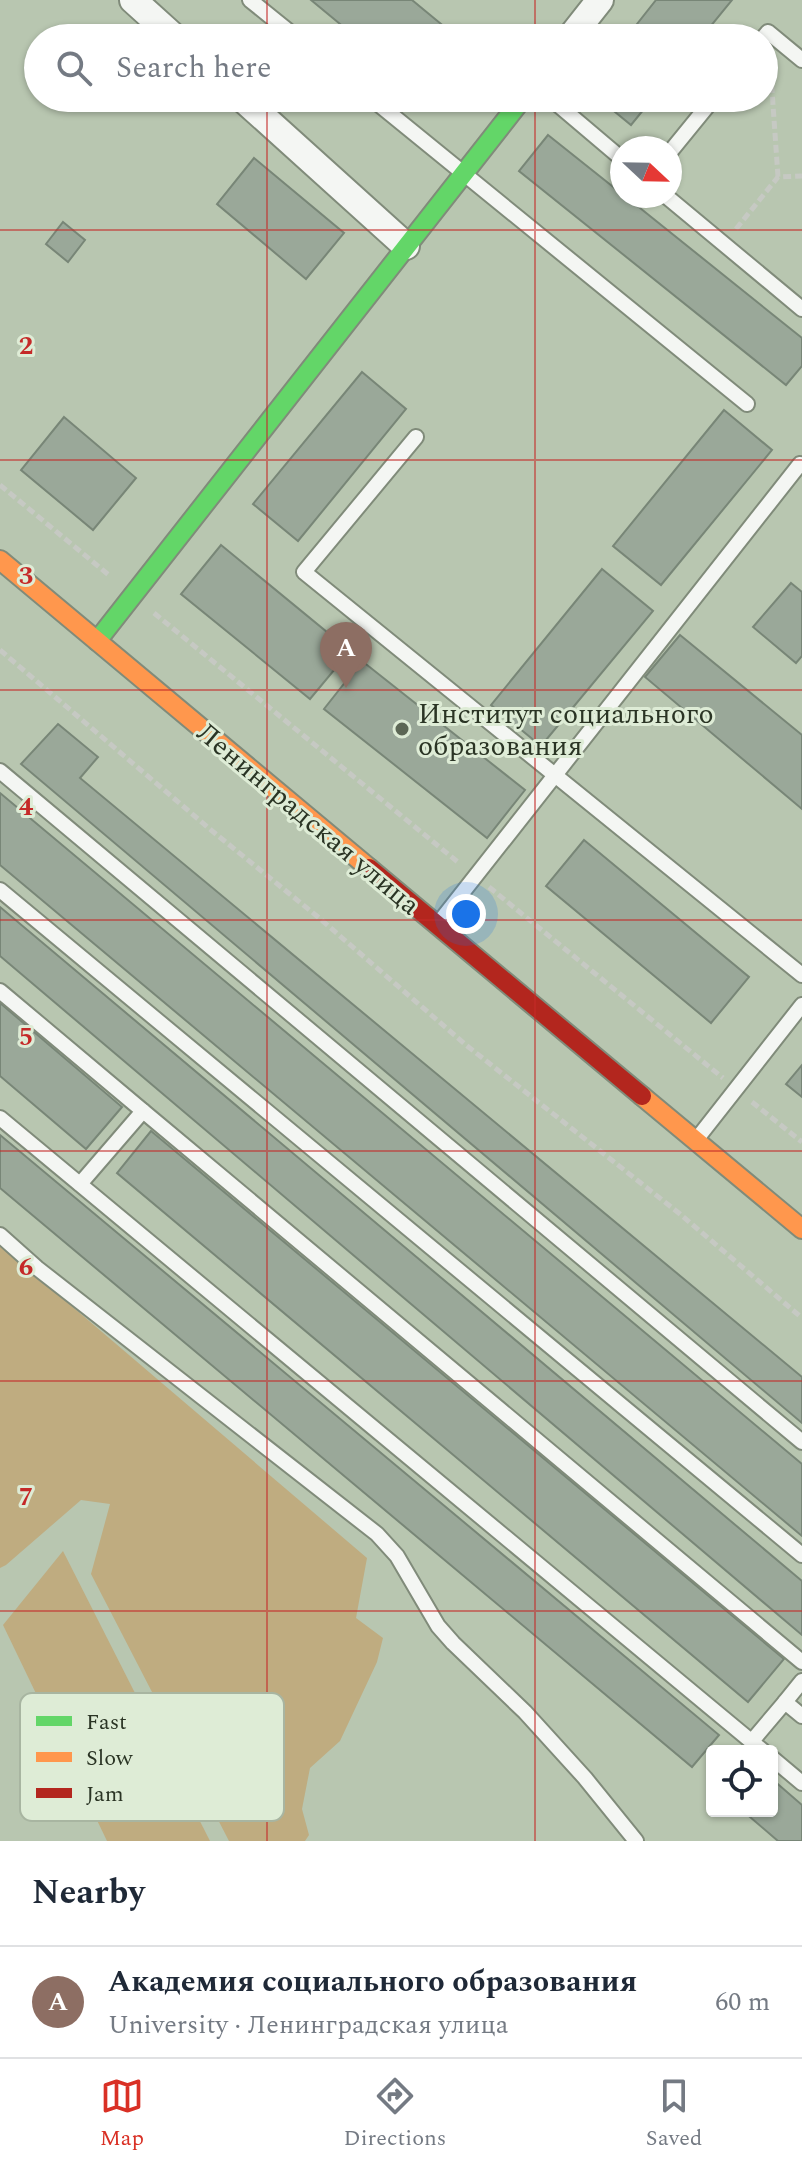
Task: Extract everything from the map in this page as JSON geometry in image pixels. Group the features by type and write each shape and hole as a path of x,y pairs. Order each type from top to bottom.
{"main road":[{"path":"97,641 512,112"},
{"name":"Ленинградская улица","path":"0,560 802,1229"}],"street":[{"path":"133,0 160,24"},
{"path":"581,24 600,0"},
{"path":"258,112 406,246"}],"lane":[{"path":"250,0 280,24"},
{"path":"778,44 802,60"},
{"path":"388,112 747,404"},
{"path":"567,112 610,149"},
{"path":"682,137 703,112"},
{"path":"680,208 802,309"},
{"path":"416,437 304,572 802,975"},
{"path":"437,925 800,464"},
{"path":"0,771 802,1442"},
{"path":"0,890 802,1555"},
{"path":"0,991 802,1662"},
{"path":"696,1141 802,1005"},
{"path":"80,1184 143,1111"},
{"path":"0,1118 757,1745"},
{"path":"0,1235 37,1268 377,1534 397,1556 438,1626 525,1712 585,1778 636,1841"},
{"path":"759,1745 802,1681"},
{"path":"785,1702 802,1716"},
{"path":"778,1763 802,1783"}],"path":[{"path":"724,244 778,177 772,112"},
{"path":"778,177 802,176"},
{"path":"0,485 802,1142"},
{"path":"0,650 466,1045 680,1214 802,1318"}],"shaded area":[{"path":"0,1245 367,1558 356,1618 383,1638 377,1662 340,1741 310,1768 302,1809 309,1835 305,1841 229,1841 219,1821 284,1821 284,1693 153,1693 91,1574 110,1504 81,1500 0,1568"},
{"path":"63,1551 135,1693 36,1693 3,1625"},
{"path":"97,1821 200,1821 210,1841 107,1841"}],"building":[{"path":"311,0 412,0 441,24 340,24"},
{"path":"656,0 732,0 712,24 637,24"},
{"path":"615,112 642,112 631,125"},
{"path":"548,135 610,184 610,208 640,208 802,338 802,366 786,385 519,171"},
{"path":"254,158 344,233 306,279 217,204"},
{"path":"63,222 85,240 68,262 46,244"},
{"path":"362,372 406,409 298,541 253,504"},
{"path":"724,410 772,450 661,585 613,546"},
{"path":"64,417 136,478 93,530 21,470"},
{"path":"221,545 350,651 310,699 181,594"},
{"path":"602,569 653,611 541,746 491,705"},
{"path":"791,583 802,592 802,656 796,663 753,627"},
{"path":"680,635 802,735 802,809 645,677"},
{"path":"362,661 525,790 487,838 324,709"},
{"path":"58,724 98,757 80,778 802,1377 802,1423 21,764"},
{"path":"0,793 802,1464 802,1536 0,865"},
{"path":"584,840 749,977 711,1023 546,886"},
{"path":"0,907 802,1581 802,1635 0,956"},
{"path":"0,1003 122,1107 86,1149 0,1076"},
{"path":"802,1065 802,1097 786,1084"},
{"path":"151,1131 784,1659 748,1702 117,1173"},
{"path":"0,1135 719,1735 711,1745 706,1745 706,1750 692,1767 0,1188"},
{"path":"778,1784 802,1805 802,1841 778,1841 750,1817 778,1817"}],"traffic: fast":[{"path":"97,641 512,112"}],"traffic: slow":[{"path":"0,560 369,868"},
{"path":"642,1096 802,1229"}],"traffic: jam":[{"path":"369,868 642,1096"}],"place":[{"name":"Академия социального образования","path":"346,688"},
{"name":"Институт социального образования","path":"402,729"}]}
